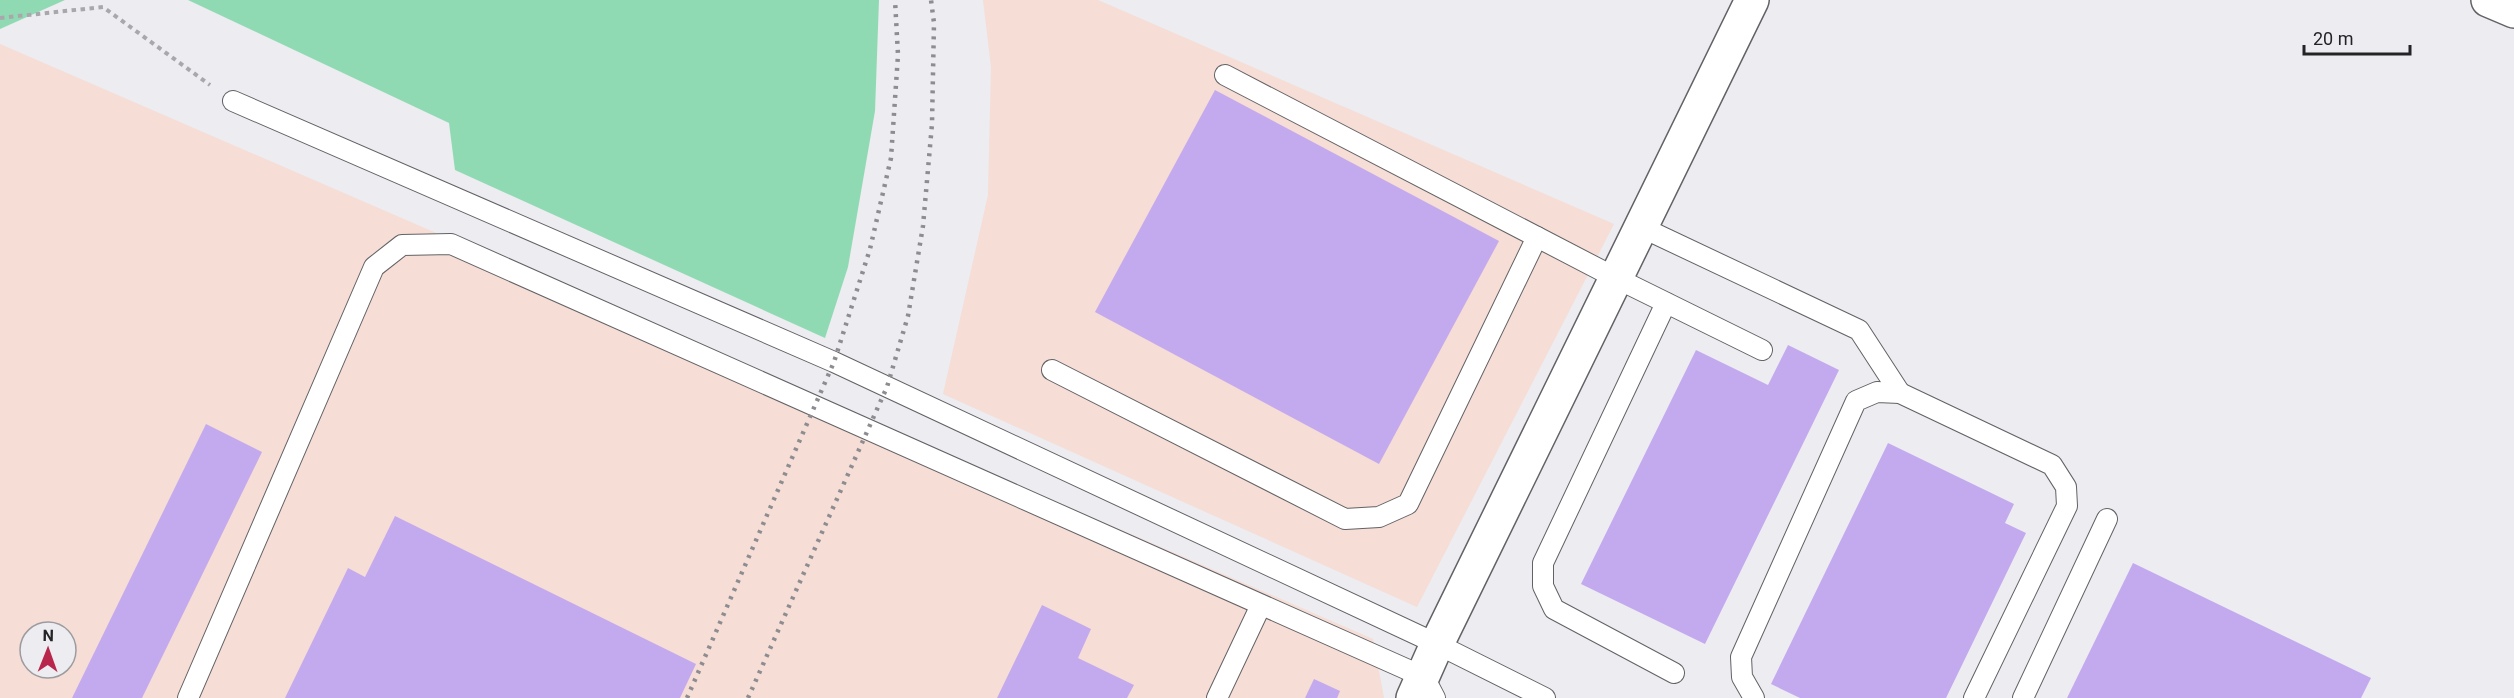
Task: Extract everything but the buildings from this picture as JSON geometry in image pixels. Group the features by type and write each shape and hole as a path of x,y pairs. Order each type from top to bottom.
{"street":[{"path":"1424,691 1437,644 1752,0"},
{"path":"2488,0 2514,11"}],"lane":[{"path":"1225,75 1616,278 1762,350"},
{"path":"233,101 834,362 1437,644 1545,698"},
{"path":"1641,227 1859,330 1900,393"},
{"path":"1052,370 1345,519 1379,517 1408,504 1537,237"},
{"path":"188,698 374,267 402,245 451,244 1261,605 1424,691"},
{"path":"1666,303 1543,563 1543,586 1554,609 1674,673"},
{"path":"1754,698 1742,677 1741,657 1856,401 1877,392 1900,393 2052,465 2066,487 2067,506 1974,698"},
{"path":"2024,698 2107,519"},
{"path":"1217,698 1261,605"}],"path":[{"path":"0,18 103,7 233,101"}],"shaded area":[{"path":"983,0 1098,0 1614,224 1417,607 943,394 988,195 991,67"},
{"path":"0,44 1373,639 1384,698 0,698"}],"green space":[{"path":"0,0 65,0 0,29"},
{"path":"188,0 879,0 875,111 848,267 825,338 455,170 449,123"}],"railway":[{"path":"687,698 834,362 870,249 891,158 898,55 895,0"},
{"path":"748,698 887,387 908,316 923,226 932,124 934,23 931,0"}]}
